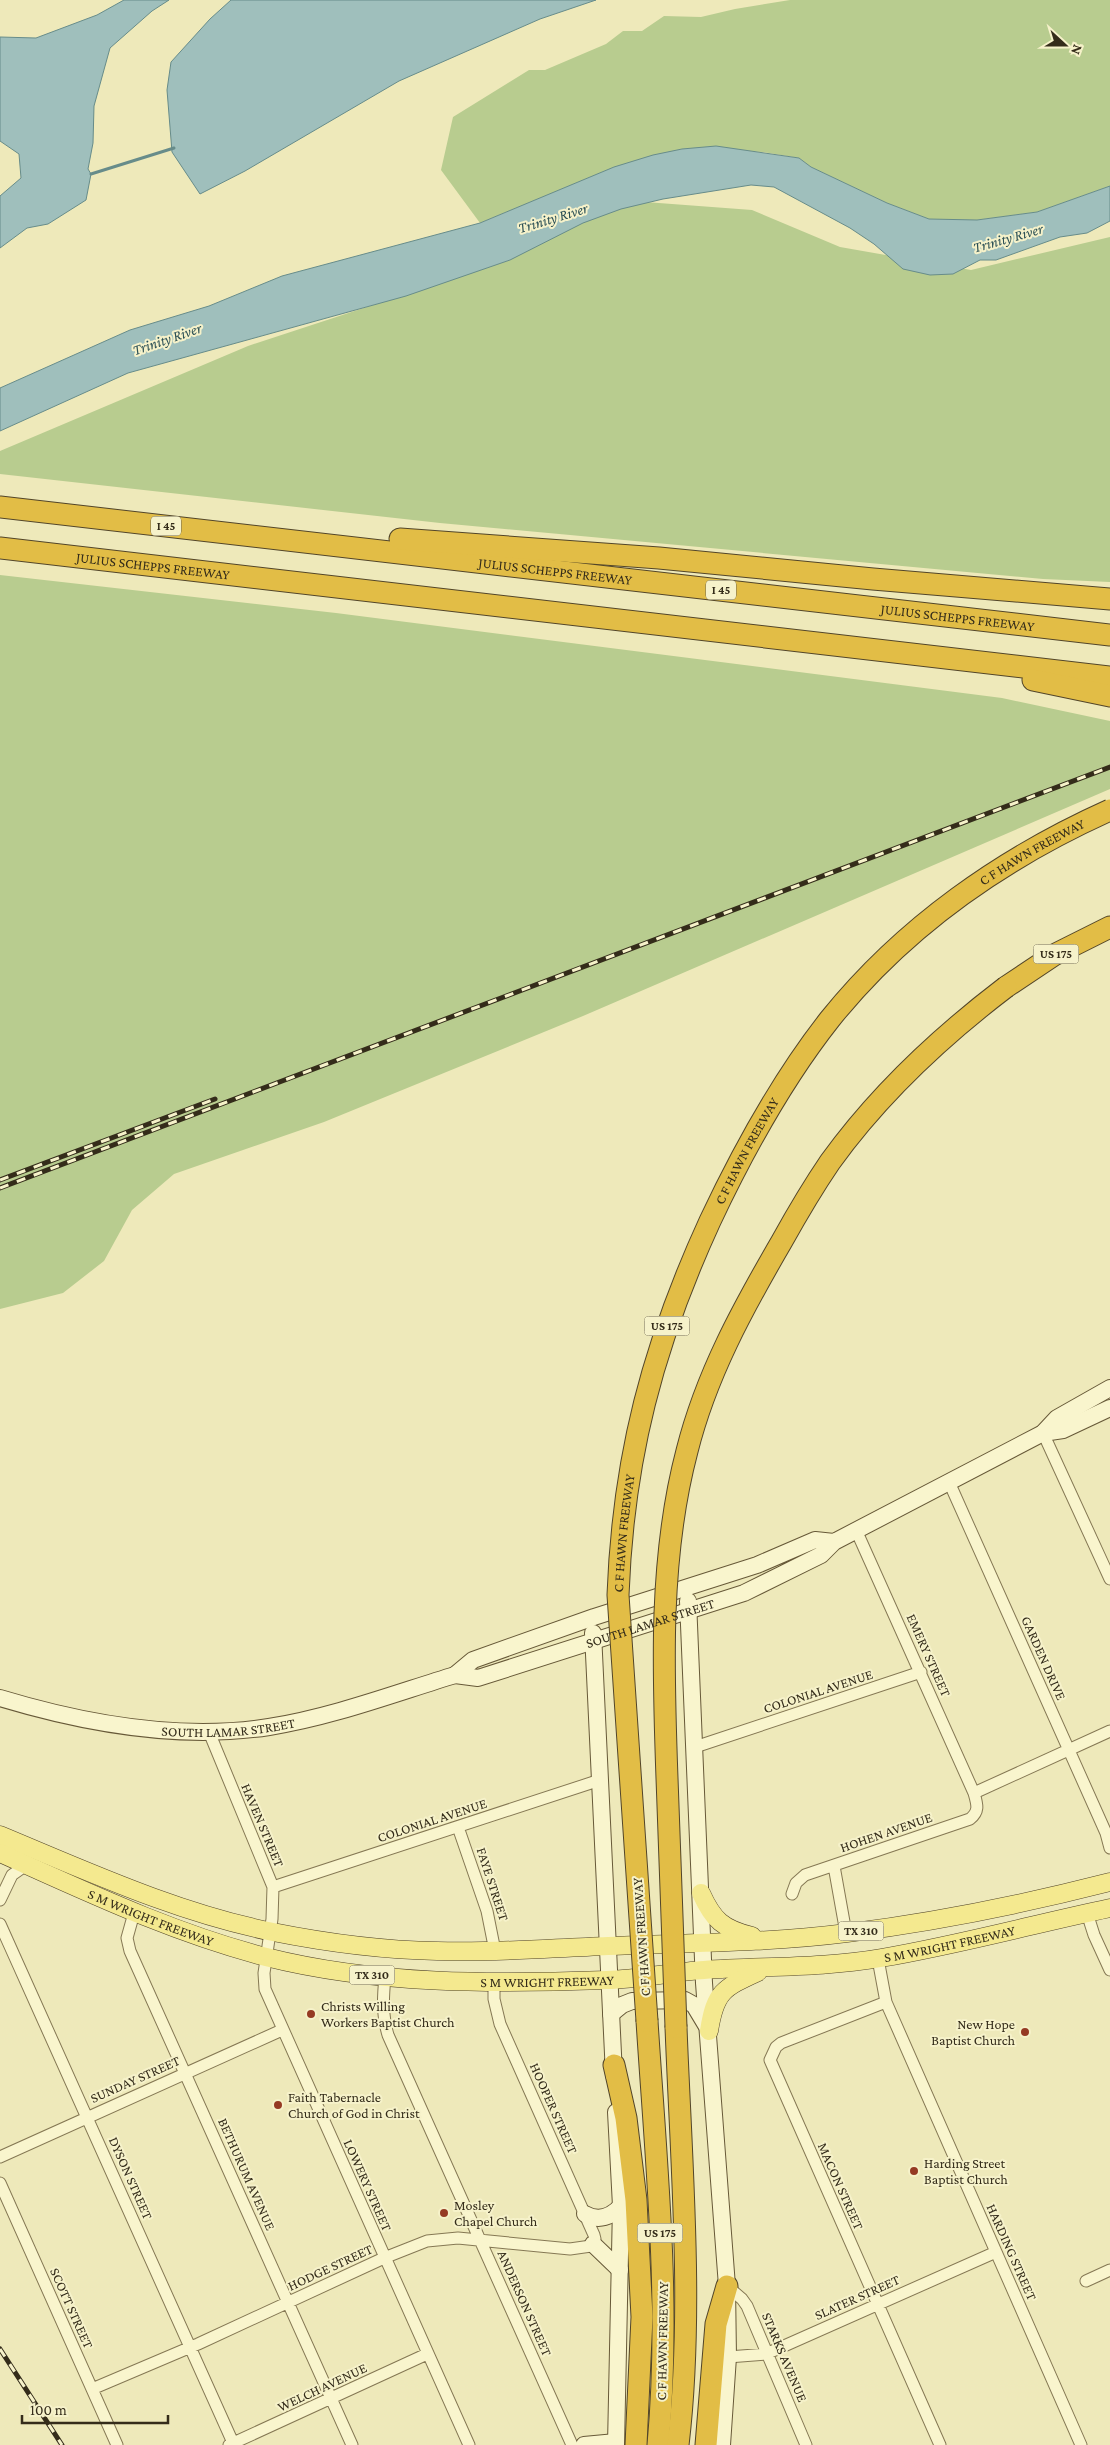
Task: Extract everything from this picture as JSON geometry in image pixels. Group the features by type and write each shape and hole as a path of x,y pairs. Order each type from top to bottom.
{"highway":[{"name":"JULIUS SCHEPPS FREEWAY","path":"0,506 1110,636"},
{"path":"332,545 351,536 528,548 1110,599"},
{"name":"JULIUS SCHEPPS FREEWAY","path":"0,548 1110,677"},
{"path":"878,650 1110,696"},
{"name":"C F HAWN FREEWAY","path":"658,2445 664,2367 664,2293 618,1594 620,1549 633,1448 654,1368 672,1313 706,1231 755,1133 786,1081 831,1018 889,956 958,897 1007,863 1056,834 1110,810"},
{"name":"C F HAWN FREEWAY","path":"678,2445 683,2390 684,2284 664,1645 672,1527 680,1481 695,1422 708,1385 736,1323 802,1205 830,1163 876,1104 944,1036 1006,987 1054,955 1110,927"},
{"path":"614,2065 626,2118 636,2200 642,2317 623,2444"},
{"path":"706,2445 716,2324 727,2286"}],"main road":[{"name":"SOUTH LAMAR STREET","path":"1043,1433 1057,1418 1110,1388"},
{"name":"SOUTH LAMAR STREET","path":"454,1675 478,1678 689,1612 768,1582 821,1555 834,1542 856,1530 1043,1433 1063,1430 1110,1408"},
{"name":"SOUTH LAMAR STREET","path":"0,1698 89,1721 134,1728 208,1732 269,1727 325,1715 454,1675 473,1660 593,1618 757,1565 816,1540 834,1542"},
{"path":"688,1588 704,1970 727,2286 728,2357 722,2445"},
{"path":"584,2445 623,2444 620,2270 621,2206 593,1618"},
{"name":"S M WRIGHT FREEWAY","path":"0,1835 137,1891 193,1911 271,1932 336,1944 440,1952 703,1943 846,1933 982,1910 1110,1882"},
{"name":"S M WRIGHT FREEWAY","path":"0,1853 134,1913 186,1932 267,1957 320,1969 385,1977 494,1981 610,1980 704,1970 765,1968 878,1959 948,1946 1110,1908"},
{"path":"701,1893 710,1912 718,1921 738,1933 765,1939"},
{"path":"709,2031 712,2008 724,1991 735,1982 765,1968"},
{"path":"611,2014 622,2005 632,2001 686,2000 694,2004 709,2031"},
{"path":"585,2214 595,2218 607,2217 614,2214 621,2206"},
{"path":"589,2246 605,2255 620,2270"}],"street":[{"path":"1043,1433 1110,1579"},
{"name":"GARDEN DRIVE","path":"949,1482 1106,1833 1110,1848"},
{"name":"EMERY STREET","path":"856,1530 974,1793"},
{"name":"COLONIAL AVENUE","path":"695,1747 921,1672"},
{"path":"974,1793 1110,1731"},
{"name":"HAVEN STREET","path":"208,1732 273,1887 271,1932"},
{"name":"COLONIAL AVENUE","path":"273,1887 600,1780"},
{"name":"HOHEN AVENUE","path":"792,1894 796,1883 805,1875 970,1819 976,1814 978,1807 974,1793"},
{"name":"FAYE STREET","path":"458,1827 487,1911 495,1951"},
{"path":"0,1900 12,1875 26,1865"},
{"path":"834,1866 846,1933"},
{"name":"BETHURUM AVENUE","path":"134,1913 128,1938 130,1951 352,2445"},
{"path":"1088,1913 1094,1935 1110,1970"},
{"name":"DYSON STREET","path":"0,1924 190,2346 232,2444"},
{"name":"LOWERY STREET","path":"271,1932 264,1973 265,1989 469,2445"},
{"name":"HARDING STREET","path":"878,1959 886,2002 1081,2445"},
{"name":"ANDERSON STREET","path":"385,1977 383,2006 384,2021 388,2034 572,2445"},
{"name":"HOOPER STREET","path":"494,1981 494,1999 500,2024 594,2235 589,2246"},
{"name":"MACON STREET","path":"886,2002 781,2044 772,2053 770,2060 876,2304 940,2445"},
{"name":"SUNDAY STREET","path":"0,2157 282,2030"},
{"name":"SCOTT STREET","path":"0,2183 118,2445"},
{"name":"HODGE STREET","path":"92,2389 288,2303 384,2258 438,2239 570,2249 589,2246"},
{"name":"SLATER STREET","path":"728,2357 766,2354 996,2252"},
{"path":"1086,2281 1110,2270"},
{"name":"STARKS AVENUE","path":"727,2286 742,2298 747,2306 806,2445"},
{"name":"WELCH AVENUE","path":"232,2444 427,2354"}],"green space":[{"path":"790,0 1110,0 1110,186 1037,212 977,220 952,221 929,219 887,203 811,167 799,158 763,152 682,149 615,167 480,223 441,170 453,117 529,70 545,70 606,44 623,31 642,31 664,16 701,17"},
{"path":"632,201 752,210 840,247 971,270 1110,237 1110,582 1043,579 440,523 0,474 0,451 248,346 510,260 554,218"},
{"path":"0,575 336,613 1002,698 1110,721 1110,789 583,1016 324,1122 174,1174 132,1210 104,1261 63,1293 0,1309"}],"water":[{"path":"124,0 169,0 152,11 110,48 94,106 93,143 88,169 91,174 86,200 48,224 27,228 0,248 0,196 21,178 19,154 0,141 0,37 36,38 97,15"},
{"path":"231,0 596,0 540,19 399,81 245,171 200,194 172,152 167,90 171,62 210,19"},
{"name":"Trinity River","path":"716,146 799,158 811,167 887,203 929,219 977,220 1037,212 1110,186 1110,221 1087,233 1060,237 996,260 980,260 953,274 930,275 903,269 874,244 850,228 774,187 751,185 663,199 621,209 583,223 510,260 406,296 128,373 0,431 0,388 130,330 209,306 282,276 480,223 614,167 653,155 682,149"}],"waterway":[{"path":"91,174 174,148"}],"railway":[{"path":"0,1188 1110,767"},
{"path":"0,1180 215,1099"},
{"path":"0,2349 62,2445"}],"place":[{"name":"Christs Willing Workers Baptist Church","path":"311,2014"},
{"name":"New Hope Baptist Church","path":"1025,2032"},
{"name":"Faith Tabernacle Church of God in Christ","path":"278,2105"},
{"name":"Harding Street Baptist Church","path":"914,2171"},
{"name":"Mosley Chapel Church","path":"444,2213"}]}
